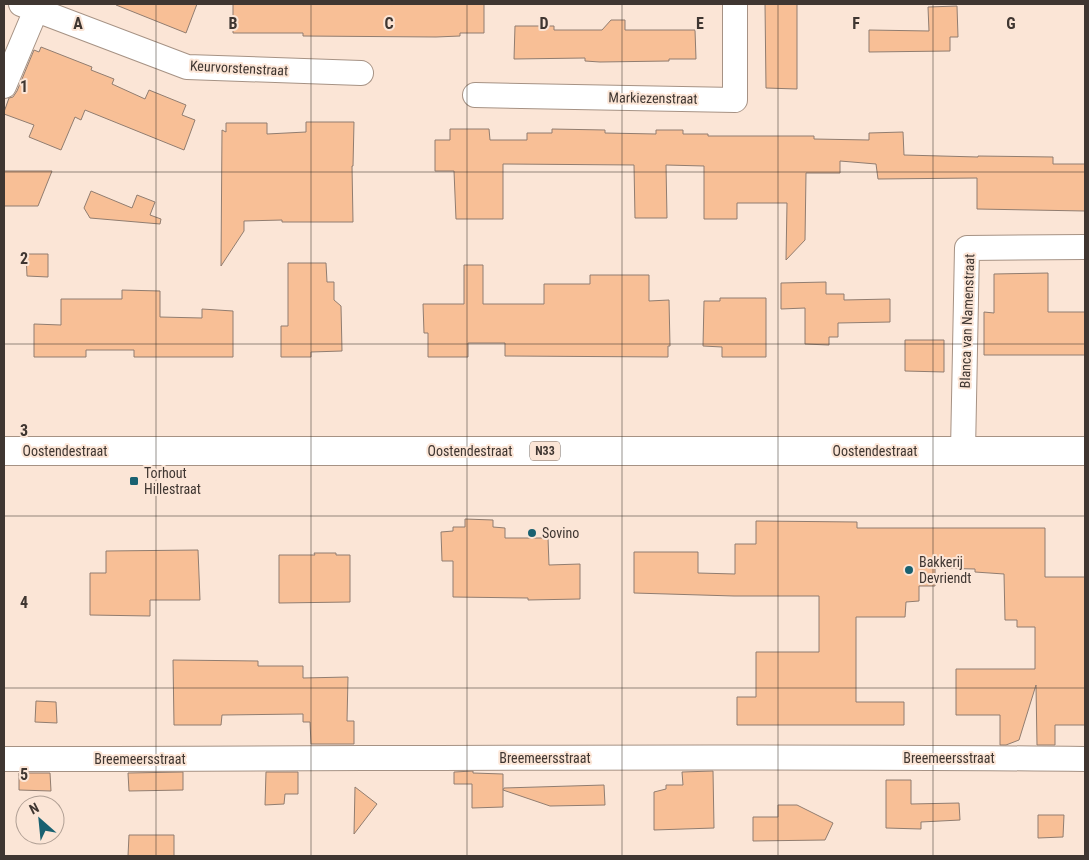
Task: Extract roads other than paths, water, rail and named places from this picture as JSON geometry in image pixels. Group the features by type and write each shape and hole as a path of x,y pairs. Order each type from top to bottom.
{"main road":[{"name":"Oostendestraat","path":"4,451 1085,451"}],"street":[{"name":"Markiezenstraat","path":"475,95 735,100 735,4"},
{"name":"Keurvorstenstraat","path":"4,86 29,7 187,66 361,73"},
{"name":"Blanca van Namenstraat","path":"964,451 967,248 1085,248"},
{"name":"Breemeersstraat","path":"4,759 753,756 1085,759"}],"place":[{"name":"Torhout Hillestraat","path":"134,481"},
{"name":"Sovino","path":"532,533"},
{"name":"Bakkerij Devriendt","path":"909,570"}]}
